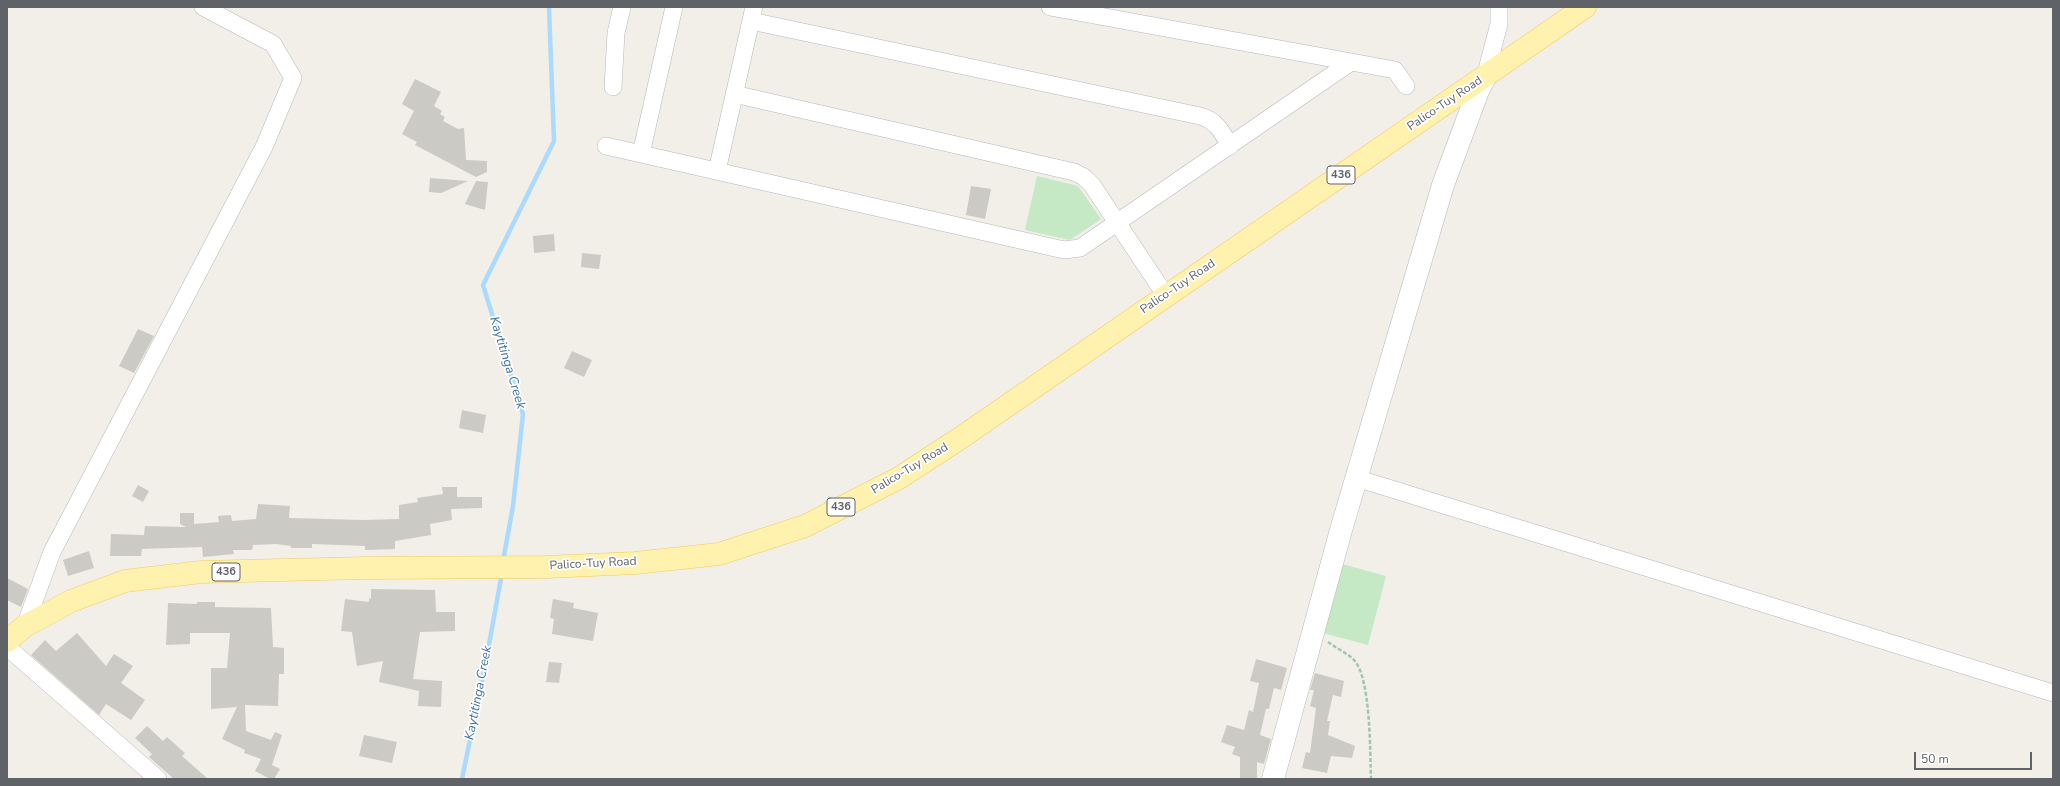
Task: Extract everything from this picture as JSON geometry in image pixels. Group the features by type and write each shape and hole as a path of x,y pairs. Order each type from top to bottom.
{"main road":[{"name":"Palico-Tuy Road","path":"7,641 25,626 71,601 125,581 201,572 461,567 546,567 634,563 719,554 805,526 899,478 1585,7"}],"street":[{"path":"25,626 52,552 264,148 293,78 273,44 203,7"},
{"path":"613,87 616,33 622,7"},
{"path":"640,154 674,7"},
{"path":"1050,7 1395,70 1406,86"},
{"path":"1273,779 1356,478 1443,185 1472,105 1485,77 1499,24 1499,7"},
{"path":"717,171 752,14 1209,118 1218,126 1230,146"},
{"path":"606,146 1064,250 1080,248 1351,62"},
{"path":"734,94 1074,172 1084,177 1092,185 1166,296"},
{"path":"1356,478 2053,693"},
{"path":"7,647 158,779"}],"path":[{"path":"1313,632 1354,661 1359,670 1366,696 1371,779"}],"green space":[{"path":"1037,176 1078,186 1101,219 1070,240 1025,230"},
{"path":"1342,564 1386,576 1368,645 1323,633"}],"building":[{"path":"415,79 441,92 434,106 442,111 440,114 445,117 443,121 458,129 464,128 466,160 487,161 487,172 476,177 415,145 417,142 402,134 414,111 402,104"},
{"path":"430,178 468,181 441,193 429,192"},
{"path":"476,181 488,182 485,210 465,204"},
{"path":"971,186 991,189 985,219 966,215"},
{"path":"554,234 555,251 534,253 533,236"},
{"path":"582,253 601,255 599,269 581,267"},
{"path":"138,329 154,336 134,373 119,366"},
{"path":"572,351 592,360 584,377 564,368"},
{"path":"462,410 486,415 483,433 459,428"},
{"path":"138,485 149,491 143,502 132,496"},
{"path":"442,487 457,487 457,497 482,497 482,508 451,509 452,520 430,524 431,535 395,541 395,549 365,550 365,546 312,544 312,548 291,548 291,546 276,544 253,545 252,550 233,550 234,554 203,557 202,547 142,549 141,556 110,556 111,534 144,535 145,526 186,527 180,524 180,513 194,513 194,524 219,522 218,516 231,515 232,521 256,519 258,504 290,506 289,518 363,520 399,519 399,505 418,502 417,498 443,494"},
{"path":"89,551 94,568 68,576 63,560"},
{"path":"7,578 28,589 21,607 7,600"},
{"path":"371,589 435,590 436,612 455,612 455,631 420,632 413,679 442,681 441,707 418,706 419,691 379,682 383,661 357,666 352,632 341,631 345,599 369,602 369,598 371,599"},
{"path":"553,599 574,603 573,608 598,613 593,641 552,634 554,619 550,618"},
{"path":"197,602 215,602 215,607 271,608 273,647 284,648 284,674 279,674 278,706 245,705 246,731 271,740 275,732 282,735 272,765 280,769 274,779 270,779 255,771 261,759 244,753 245,750 222,739 237,707 211,709 211,668 227,668 230,633 190,633 190,644 166,645 168,603 197,604"},
{"path":"77,633 106,666 114,654 133,666 121,683 145,700 131,720 106,704 99,715 31,655 45,640 56,651"},
{"path":"1256,659 1287,668 1281,690 1274,688 1269,709 1266,709 1260,735 1271,739 1264,764 1257,762 1257,779 1240,779 1240,757 1232,754 1235,747 1221,742 1227,725 1244,730 1249,710 1253,712 1259,683 1250,681"},
{"path":"549,662 562,663 559,683 546,682"},
{"path":"1315,673 1344,681 1341,697 1333,695 1327,721 1330,721 1328,735 1355,746 1352,758 1331,756 1327,773 1302,768 1306,752 1310,753 1316,708 1310,706 1314,690 1310,690"},
{"path":"147,726 163,741 167,737 185,753 182,756 208,779 174,779 149,757 152,754 135,738"},
{"path":"364,735 397,742 392,763 359,756"}],"waterway":[{"name":"Kaytitinga Creek","path":"503,561 513,506 523,414 483,285 554,141 549,7"},
{"name":"Kaytitinga Creek","path":"462,779 502,573"}]}
